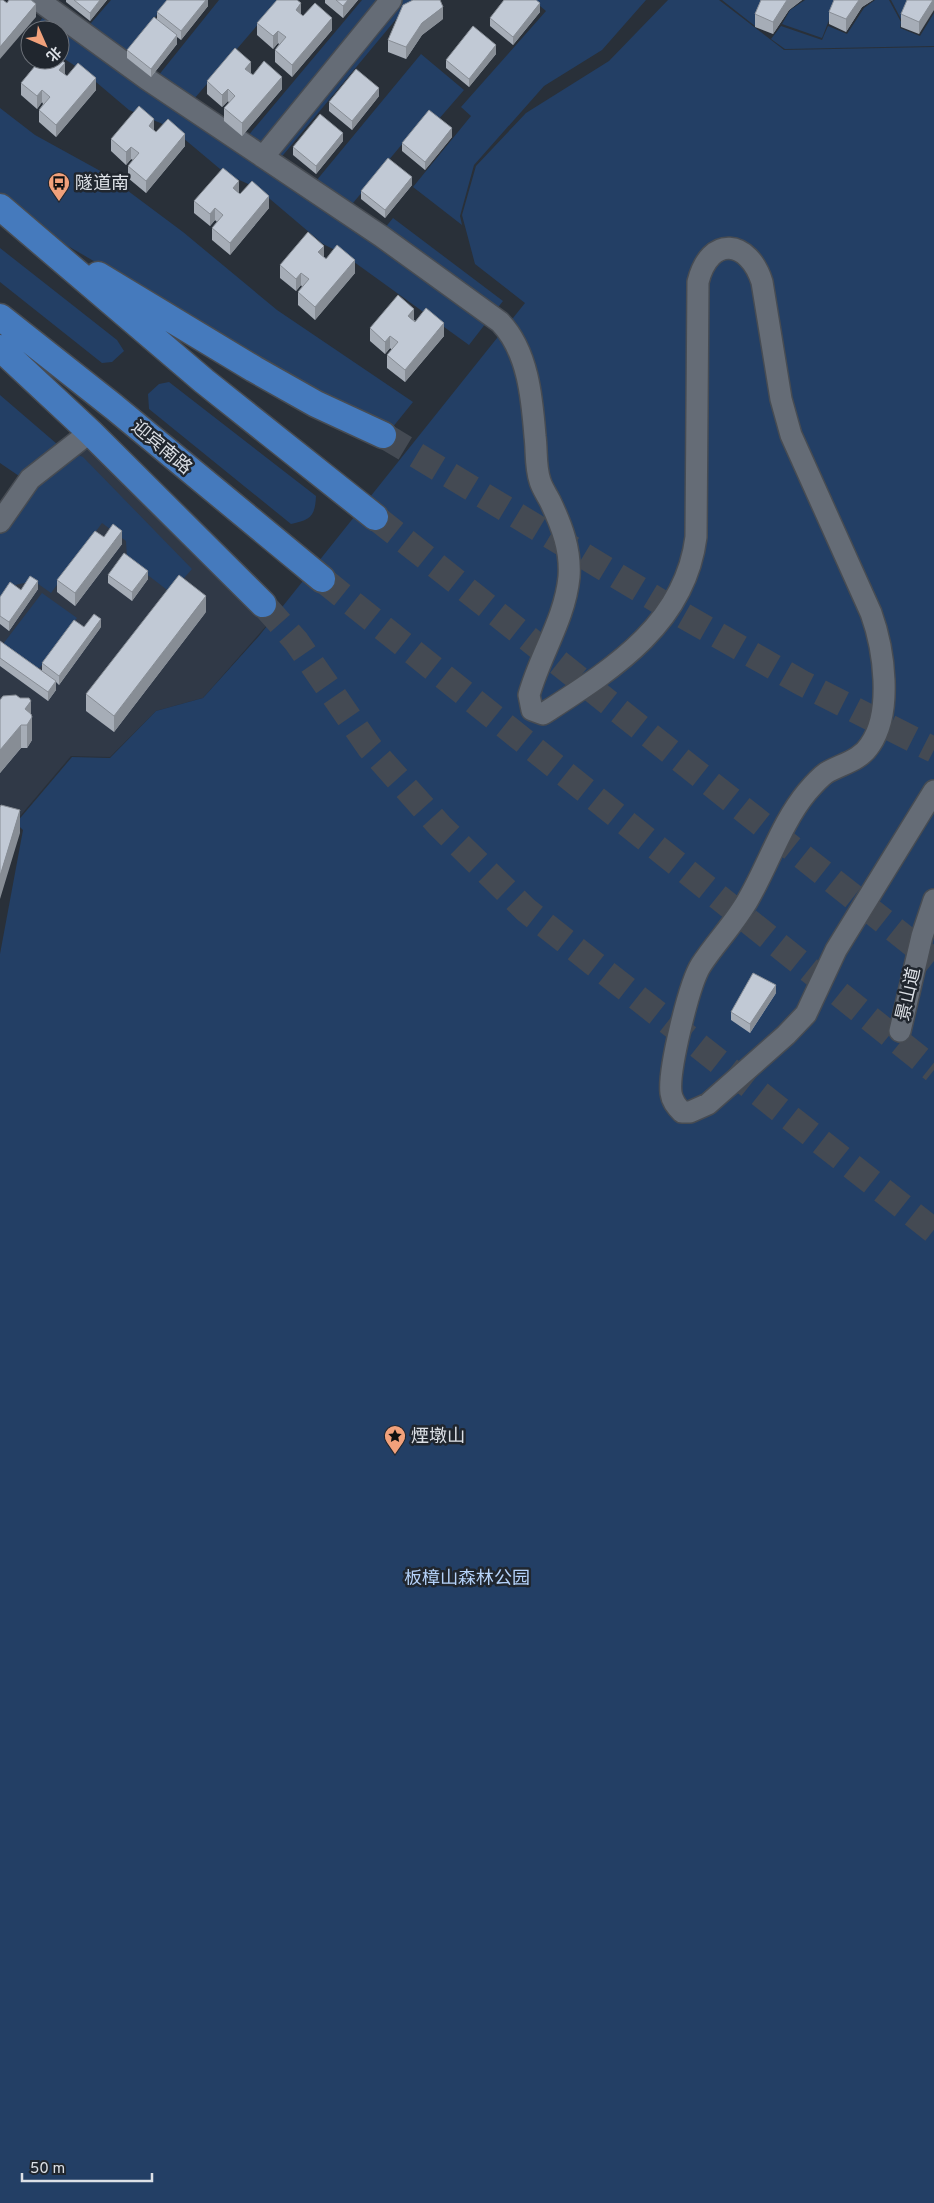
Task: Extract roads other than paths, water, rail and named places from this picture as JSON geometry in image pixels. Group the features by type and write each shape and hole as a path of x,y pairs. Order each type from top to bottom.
{"main road":[{"path":"0,206 204,381 375,517"},
{"path":"38,238 254,369 316,404 382,435"},
{"name":"迎宾南路","path":"0,317 114,406 322,579"},
{"path":"0,348 90,432 263,604"}],"lane":[{"path":"38,0 147,79 382,236 508,330 516,345 528,380 535,436 536,464 540,483 560,523 567,543 570,562 569,580 562,609 529,695 532,710 537,713 543,714 607,672 629,654 660,621 682,585 689,568 696,537 698,282 702,268 710,256 718,250 730,247 750,258 758,270 762,282 786,421 798,454 876,626 882,662 884,696 881,714 870,745 852,761 824,774 805,794 793,812 749,897 695,977 689,994 670,1084 673,1102 682,1112 690,1112 708,1104 786,1035 806,1014 836,950 934,791"},
{"path":"263,157 391,0"},
{"path":"0,522 30,480 90,432"},
{"name":"景山道","path":"900,1031 922,936 934,900"}],"tunnel":[{"path":"383,435 677,612 802,683 934,750"},
{"path":"375,517 934,961"},
{"path":"322,579 934,1070"},
{"path":"263,604 296,641 370,748 440,826 526,910 934,1231"}],"place":[{"name":"隧道南","path":"59,202"},
{"name":"煙墩山","path":"395,1455"}],"park label":[{"name":"板樟山森林公园","path":"467,1578"}]}
